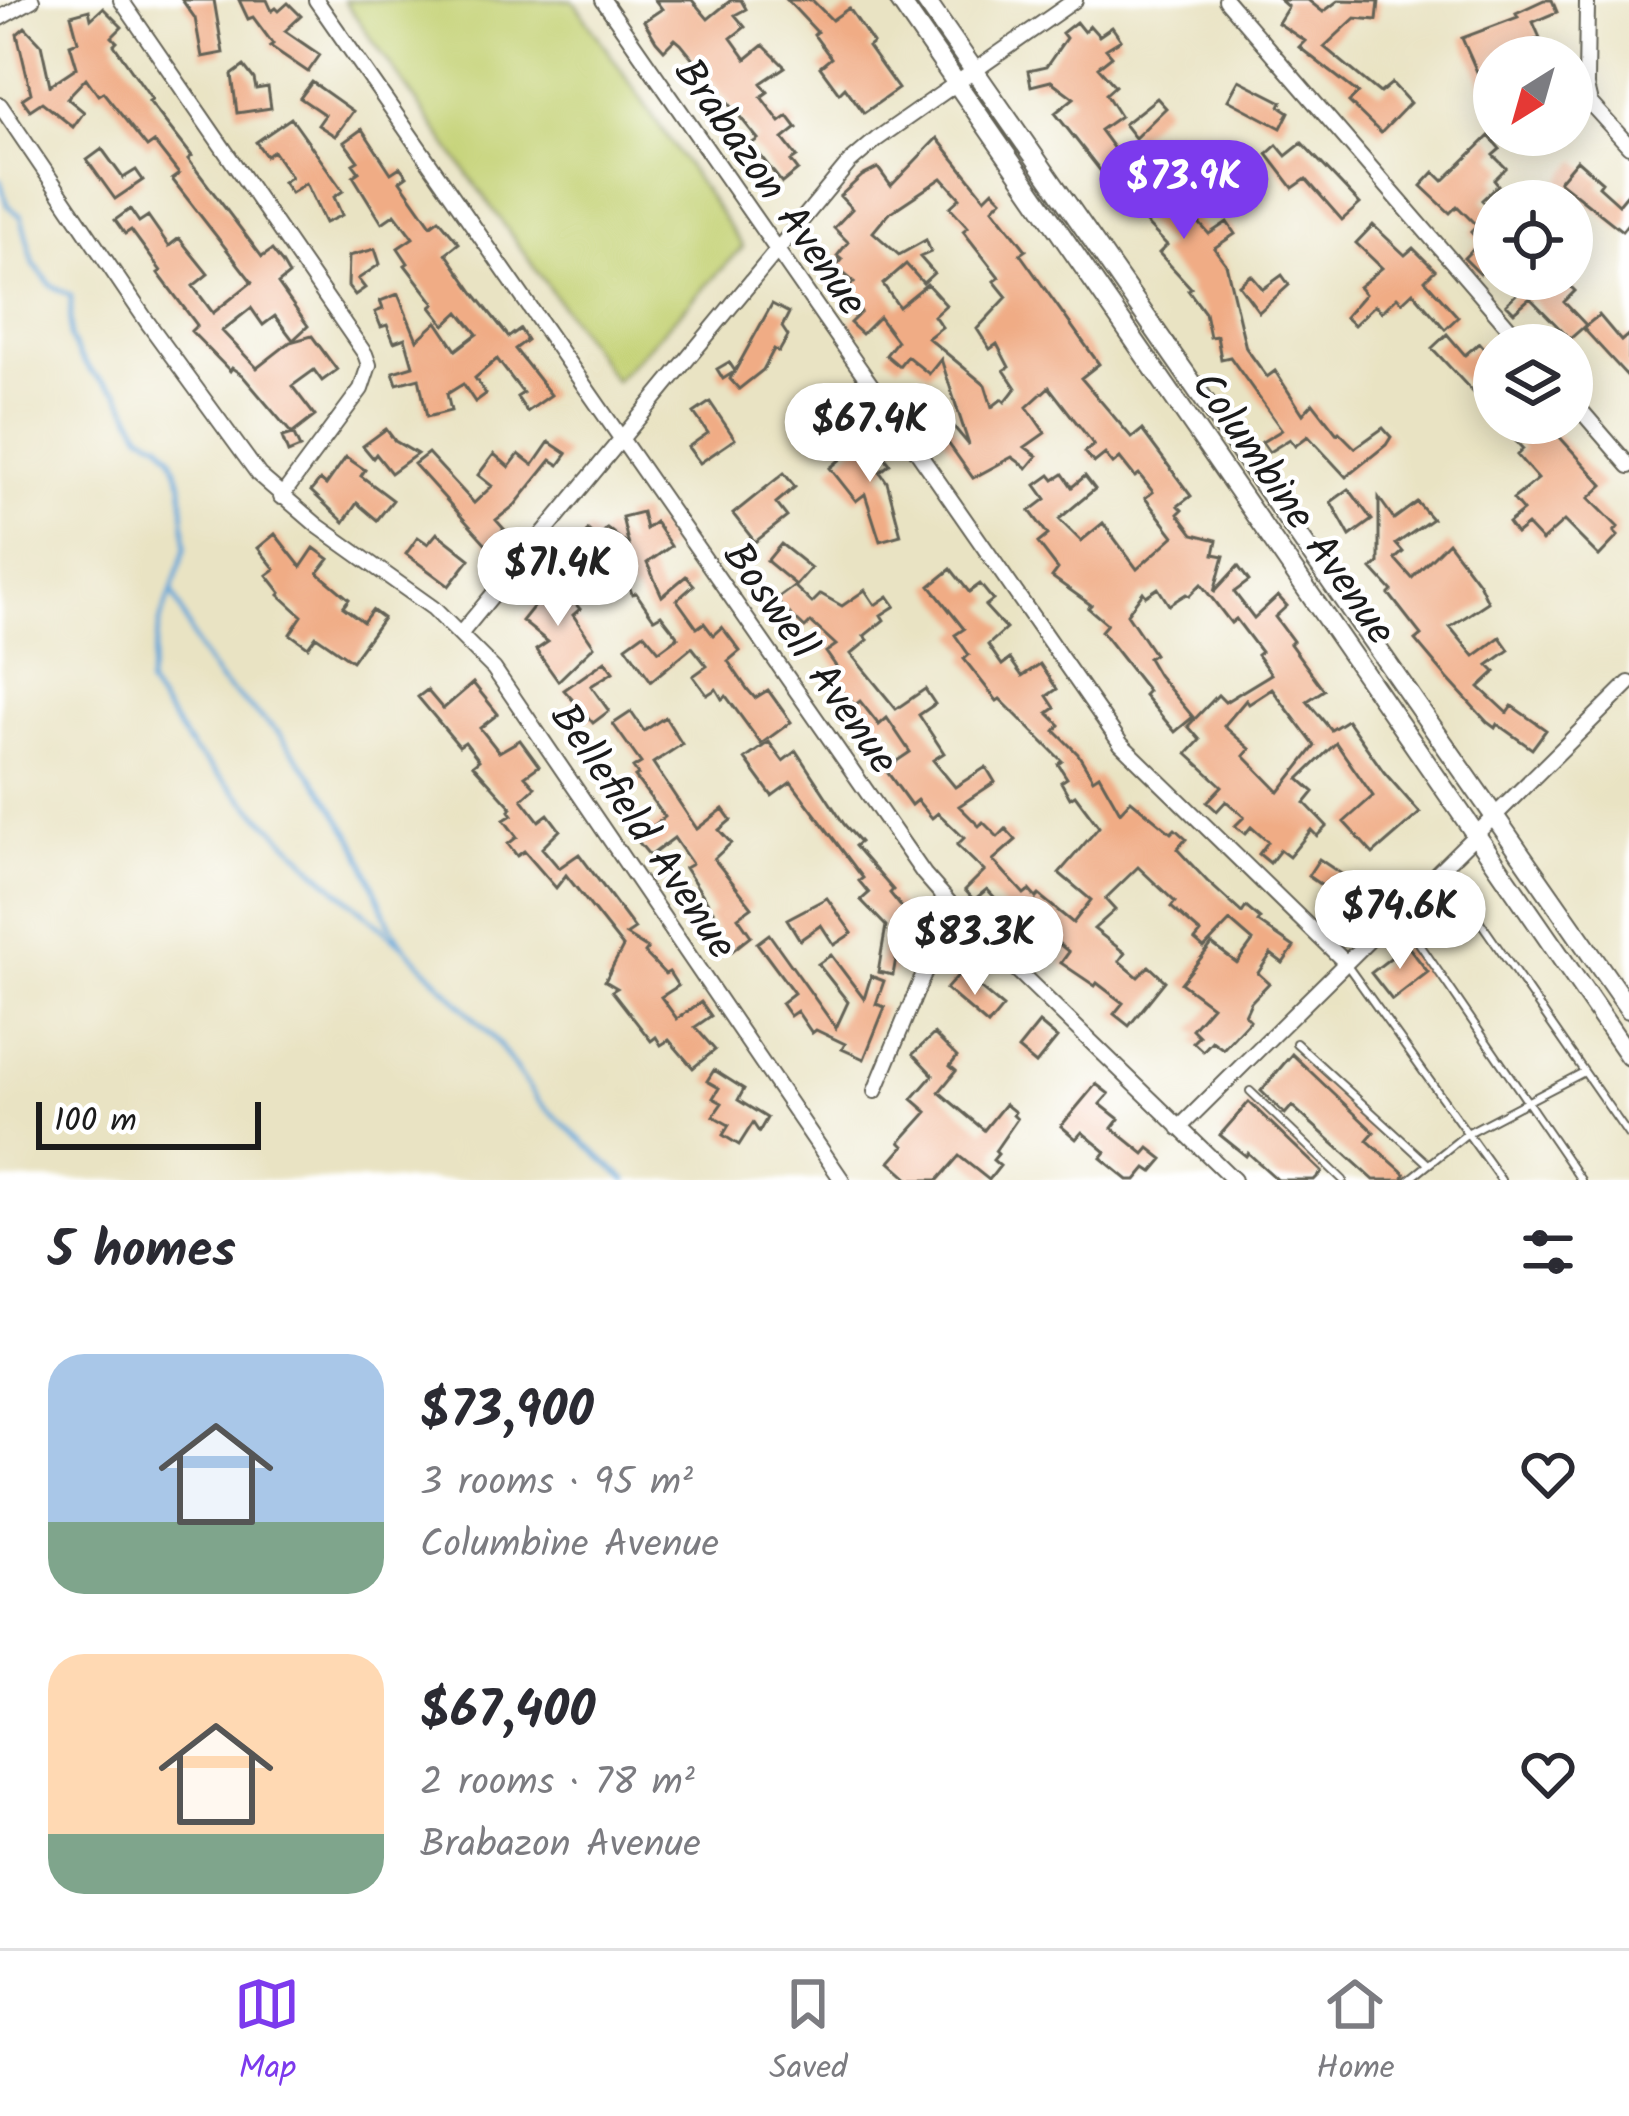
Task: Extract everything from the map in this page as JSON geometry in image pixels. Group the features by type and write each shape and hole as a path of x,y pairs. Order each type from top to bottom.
{"main road":[{"name":"Columbine Avenue","path":"899,0 1629,1056"},
{"name":"Columbine Avenue","path":"925,0 1629,1009"},
{"path":"1132,337 1151,326"},
{"path":"1302,579 1319,567"}],"street":[{"path":"0,18 32,0"},
{"path":"121,0 369,365 361,389 281,497"},
{"name":"Boswell Avenue","path":"316,0 889,826 960,915 1234,1180"},
{"name":"Brabazon Avenue","path":"603,0 1121,744 1344,961"},
{"path":"461,632 860,152 1075,0"},
{"path":"1226,0 1506,324"},
{"path":"1587,0 1590,103 1629,146"},
{"name":"Bellefield Avenue","path":"0,105 235,446 281,497 461,632 494,669 842,1180"},
{"path":"1593,424 1629,466"},
{"path":"1179,1128 1629,683"},
{"path":"875,1091 930,959 960,915"}],"lane":[{"path":"1463,897 1629,1136"},
{"path":"1410,930 1581,1180"},
{"path":"1344,961 1501,1180"},
{"path":"1296,1043 1426,1163"},
{"path":"1409,1180 1469,1132 1584,1072"},
{"path":"1250,1091 1343,1180"},
{"path":"1418,1172 1425,1180"}],"green space":[{"path":"344,0 573,0 743,247 615,381"}],"building":[{"path":"182,0 214,0 223,53 202,57 195,18"},
{"path":"239,0 267,0 272,11 288,3 301,16 285,31 320,55 308,72 270,46 273,44 253,17 248,19"},
{"path":"655,0 692,0 708,19 731,0 741,0 746,9 735,15 745,27 731,38 746,59 763,45 785,67 761,83 768,92 761,97 780,122 788,116 797,128 783,139 797,157 791,161 798,170 782,183 751,144 758,139 681,44 675,39 664,50 656,41 644,21 662,9"},
{"path":"787,0 812,0 832,20 849,8 873,43 868,47 898,89 864,113 845,87 839,93 820,67 831,58 814,35 817,32"},
{"path":"1280,0 1308,0 1323,12 1339,0 1379,1 1377,20 1355,18 1324,47 1380,93 1392,83 1410,103 1381,133 1349,102 1358,93 1299,47 1305,41 1278,23 1288,7"},
{"path":"1544,0 1552,0 1557,12 1533,22 1539,36 1473,36 1473,63 1462,38 1518,17 1516,13"},
{"path":"103,8 122,27 112,37 117,42 114,45 192,156 188,159 262,257 272,250 282,263 289,275 278,284 308,326 293,340 275,316 263,325 251,308 222,331 257,368 290,342 312,336 337,370 322,381 314,370 292,386 315,416 293,433 300,448 288,453 282,437 292,434 242,375 230,371 191,331 197,325 158,273 161,271 131,230 125,234 115,220 130,209 139,222 148,216 169,246 179,238 208,274 193,286 213,313 252,282 172,179 179,174 154,142 147,147 86,78 67,98 84,112 73,127 42,102 30,110 22,99 31,93 17,34 25,27 41,44 50,85 77,67 70,44 78,41 71,15 89,10 91,19"},
{"path":"1076,22 1084,32 1090,26 1099,36 1112,27 1121,40 1106,49 1112,56 1098,67 1115,86 1106,94 1120,116 1100,130 1139,183 1142,180 1164,205 1198,175 1209,191 1185,207 1209,234 1227,222 1235,234 1214,248 1226,264 1246,348 1267,377 1275,371 1303,414 1313,403 1337,434 1355,448 1383,428 1391,437 1346,477 1308,436 1295,446 1290,439 1269,452 1262,442 1282,430 1230,357 1221,359 1217,336 1210,337 1205,313 1191,288 1159,253 1167,245 1121,197 1055,113 1074,98 1051,81 1031,86 1028,71 1046,67 1066,38 1062,33"},
{"path":"244,66 256,89 268,87 271,108 237,113 232,75"},
{"path":"1239,80 1282,102 1280,106 1289,112 1281,128 1228,100"},
{"path":"312,82 353,111 335,136 318,125 325,115 300,98"},
{"path":"1157,98 1166,108 1135,138 1124,124"},
{"path":"291,118 343,191 334,197 342,215 325,223 306,183 291,193 283,182 291,177 273,151 266,156 256,142"},
{"path":"362,129 391,173 400,167 407,176 400,181 431,225 439,219 459,243 446,253 474,293 509,337 520,329 527,340 515,349 551,395 527,412 517,397 523,393 497,359 475,378 486,394 475,402 463,384 447,394 451,411 427,417 419,378 397,384 393,372 413,366 405,338 394,342 387,325 381,327 375,312 383,309 380,301 398,294 417,340 437,322 456,350 477,334 459,312 445,325 398,248 413,238 395,214 382,223 353,176 359,172 353,164 358,161 344,142"},
{"path":"937,138 985,198 993,190 1002,199 993,208 1026,250 1020,254 1099,364 1081,378 1132,438 1142,430 1191,496 1178,506 1182,510 1178,514 1193,534 1217,540 1214,554 1224,556 1214,592 1238,566 1249,581 1234,592 1254,618 1278,596 1287,606 1275,617 1324,690 1307,701 1331,730 1347,720 1420,813 1373,854 1344,822 1373,796 1336,743 1299,779 1314,792 1305,803 1327,826 1317,836 1311,830 1289,857 1280,850 1270,863 1259,854 1268,842 1251,827 1245,834 1235,826 1244,817 1226,801 1217,811 1207,802 1222,786 1187,754 1200,740 1188,726 1218,695 1225,702 1271,674 1236,619 1231,623 1201,584 1169,605 1158,588 1146,596 1143,592 1127,614 1154,654 1148,658 1158,675 1193,717 1175,732 1101,631 1107,624 1088,608 1091,605 1052,577 1058,569 1038,543 1048,535 1030,511 1046,499 1036,485 1050,475 1054,480 1063,474 1072,487 1085,476 1095,489 1059,519 1081,541 1103,523 1137,569 1174,536 1145,498 1153,492 1139,474 1135,477 1120,458 1113,464 1105,454 1094,463 1085,452 1094,445 1049,387 1027,407 1045,433 1025,447 1037,456 1027,468 1012,457 973,478 936,426 925,432 912,419 930,398 969,445 941,359 929,374 907,356 899,366 886,355 897,341 879,317 862,334 850,323 861,312 845,290 854,282 836,267 842,260 837,256 848,242 834,228 852,209 840,196 878,168 891,186","holes":["942,178 960,198 950,207 968,227 963,231 999,277 994,281 1007,297 977,329 990,349 997,344 1009,367 1004,370 1016,388 1005,402 1002,399 992,407 985,385 928,338 942,327 934,316 946,305 927,284 899,307 883,284 906,264 923,283 934,273 920,257 931,252 926,240 899,255 873,232 888,214","1272,689 1315,746 1279,792 1244,756 1250,749 1224,726 1246,700 1249,704"]},
{"path":"1302,143 1360,204 1342,220 1306,179 1293,188 1267,154 1277,145 1286,156"},
{"path":"102,149 123,178 136,170 143,180 115,199 87,160"},
{"path":"1473,152 1473,156 1494,156 1506,168 1494,180 1473,180 1473,222 1457,206 1450,213 1421,186 1434,172 1443,181"},
{"path":"1577,160 1619,204 1629,192 1629,222 1622,231 1593,208 1593,180 1560,180"},
{"path":"1373,225 1405,255 1413,248 1435,270 1425,280 1458,317 1445,329 1413,292 1402,302 1397,297 1382,312 1375,305 1354,325 1345,317 1365,294 1359,287 1382,268 1356,243"},
{"path":"375,249 380,264 358,279 365,288 355,295 348,286 349,256"},
{"path":"1251,275 1263,289 1282,275 1289,285 1259,312 1239,285"},
{"path":"1510,300 1528,300 1514,312 1506,304"},
{"path":"1532,300 1566,300 1585,324 1555,324"},
{"path":"772,304 789,313 782,327 788,336 763,370 739,389 730,379 734,372 723,379 717,369 729,362 735,371"},
{"path":"1599,315 1621,341 1629,334 1629,378 1593,339 1593,324 1588,324"},
{"path":"1447,334 1465,355 1473,348 1473,392 1432,348"},
{"path":"710,402 735,439 700,463 688,447 708,433 694,413"},
{"path":"386,429 395,441 417,454 391,473 363,446"},
{"path":"868,436 890,464 880,472 901,535 880,541 865,494 856,501 830,468"},
{"path":"549,442 567,454 559,465 551,460 515,505 496,520 504,529 497,536 506,546 496,555 414,464 428,453 474,503 492,486 478,475 494,454 509,467 519,454 533,465"},
{"path":"1518,444 1566,444 1603,485 1589,498 1618,527 1614,532 1618,536 1599,556 1564,521 1542,541 1527,525 1516,534 1508,523 1523,511 1513,499 1538,479 1517,455 1523,449"},
{"path":"346,457 365,470 361,476 393,500 377,520 357,503 344,522 311,491 320,480 326,485"},
{"path":"784,473 795,487 776,503 787,517 755,542 733,514"},
{"path":"1349,489 1372,520 1350,536 1331,502"},
{"path":"1379,498 1394,519 1417,502 1432,519 1396,544 1403,552 1395,559 1412,578 1448,542 1479,583 1488,602 1450,627 1474,656 1500,637 1509,650 1488,665 1495,672 1479,687 1507,713 1512,706 1546,730 1532,749 1487,722 1415,640 1421,635 1372,569 1379,563"},
{"path":"642,512 646,529 655,522 671,546 647,563 662,596 686,576 694,585 677,600 697,628 704,623 713,635 722,627 740,651 728,661 748,690 755,698 768,690 791,722 761,744 726,696 722,699 716,689 707,695 693,676 707,666 692,647 651,681 626,646 644,633 659,651 678,637 661,615 654,619 636,593 632,594 620,561 608,588 576,579 581,562 571,558 588,530 598,539 607,528 629,546 622,517"},
{"path":"437,533 470,559 449,586 406,554 418,537 428,544"},
{"path":"275,534 301,567 314,548 329,559 318,573 349,599 343,607 363,622 372,610 383,618 352,661 316,636 308,647 290,634 302,616 279,595 267,575 275,569 258,548"},
{"path":"781,544 811,568 796,585 767,561"},
{"path":"951,569 969,592 980,584 993,600 985,606 1006,629 988,645 1002,665 1010,659 1022,676 1040,664 1057,689 1047,696 1055,708 1048,713 1060,725 1055,731 1078,754 1093,779 1099,775 1120,812 1131,800 1171,833 1175,829 1186,839 1177,849 1207,881 1242,913 1246,907 1258,922 1294,947 1283,963 1271,954 1258,973 1269,983 1251,1002 1245,1015 1250,1020 1223,1049 1212,1041 1203,1051 1193,1042 1199,1036 1192,1029 1212,1006 1181,983 1212,944 1237,963 1253,941 1230,921 1204,948 1195,940 1201,933 1171,907 1175,902 1138,867 1105,899 1115,910 1094,929 1125,953 1119,961 1138,977 1149,966 1165,981 1129,1026 1114,1014 1123,1003 1061,963 1069,952 1034,923 1019,940 1009,931 1017,922 987,889 974,900 965,890 984,871 957,845 964,838 938,813 932,818 917,800 911,805 885,769 910,752 887,718 879,725 860,701 855,705 829,679 840,672 826,652 836,645 811,622 805,628 775,600 794,586 812,603 821,594 842,606 865,590 875,605 888,596 895,606 881,615 884,620 851,654 896,709 925,689 935,704 919,715 944,753 933,760 955,787 986,767 995,782 959,806 979,826 983,822 998,837 1006,829 1016,840 993,860 1024,894 1029,890 1036,898 1039,895 1073,923 1091,900 1059,873 1099,827 1061,782 1067,778 1058,764 1062,761 997,701 964,659 969,655 955,635 964,629 930,586"},
{"path":"555,580 580,609 573,615 594,646 558,681 536,650 548,642 522,621 538,601 531,592 538,582 547,590"},
{"path":"605,661 613,672 591,686 609,711 593,723 564,690"},
{"path":"473,683 498,714 480,728 499,752 520,740 539,766 525,776 535,787 522,799 539,821 548,814 560,830 542,848 559,868 579,854 635,929 626,935 648,949 645,953 678,986 661,997 677,1019 701,1002 711,1016 695,1027 715,1050 693,1068 669,1040 661,1045 656,1037 651,1041 612,991 617,988 605,981 623,947 566,875 556,888 524,851 517,856 508,844 517,837 504,820 512,815 512,808 473,765 479,760 465,742 459,746 418,697 427,690 443,709"},
{"path":"631,712 644,731 665,717 682,744 653,763 697,829 723,809 731,820 719,830 731,843 714,859 752,907 738,917 751,936 732,951 707,917 714,912 685,868 692,864 674,838 650,856 636,839 665,817 635,777 633,768 641,763 613,724"},
{"path":"769,742 783,761 796,751 860,842 855,846 911,919 902,926 893,975 878,972 886,926 861,900 869,893 859,881 863,878 791,782 772,796 745,759"},
{"path":"1319,859 1356,884 1344,901 1308,876"},
{"path":"827,898 852,933 834,945 821,925 800,940 787,919"},
{"path":"769,934 836,1028 848,1002 818,964 831,955 864,999 871,976 884,981 876,1004 885,1007 864,1059 842,1049 845,1044 816,1030 812,1033 797,1011 790,1016 781,1003 794,993 757,943"},
{"path":"1407,945 1428,972 1392,1000 1371,973"},
{"path":"961,972 1003,1007 988,1025 946,989"},
{"path":"1039,1023 1057,1038 1036,1064 1018,1049"},
{"path":"934,1034 957,1057 950,1066 956,1071 939,1092 984,1130 1005,1104 1015,1112 1017,1119 995,1151 993,1160 1000,1166 989,1180 959,1156 938,1180 910,1180 890,1162 904,1146 900,1142 927,1112 912,1099 933,1075 913,1054"},
{"path":"1292,1054 1374,1132 1367,1140 1405,1174 1402,1180 1374,1180 1292,1106 1285,1114 1261,1091"},
{"path":"714,1070 744,1089 738,1100 767,1118 759,1132 753,1123 739,1145 723,1135 729,1125 713,1116 722,1103 713,1098 719,1088 707,1081"},
{"path":"1096,1084 1109,1094 1100,1104 1119,1119 1112,1128 1144,1154 1149,1148 1163,1159 1152,1172 1146,1168 1136,1180 1128,1180 1101,1158 1106,1152 1082,1132 1076,1139 1061,1126"},
{"path":"1249,1102 1322,1172 1314,1180 1278,1180 1220,1135"}],"waterway":[{"path":"0,179 7,205 21,216 34,264 51,285 71,296 70,337 79,356 93,374 119,393 142,434 160,442 171,455 182,484 186,547 172,590 199,650 220,681 279,733 322,789 357,845 390,925 406,948 497,1042 538,1101 626,1180"},
{"path":"172,590 161,618 148,685 193,750 325,879 402,945"}]}
